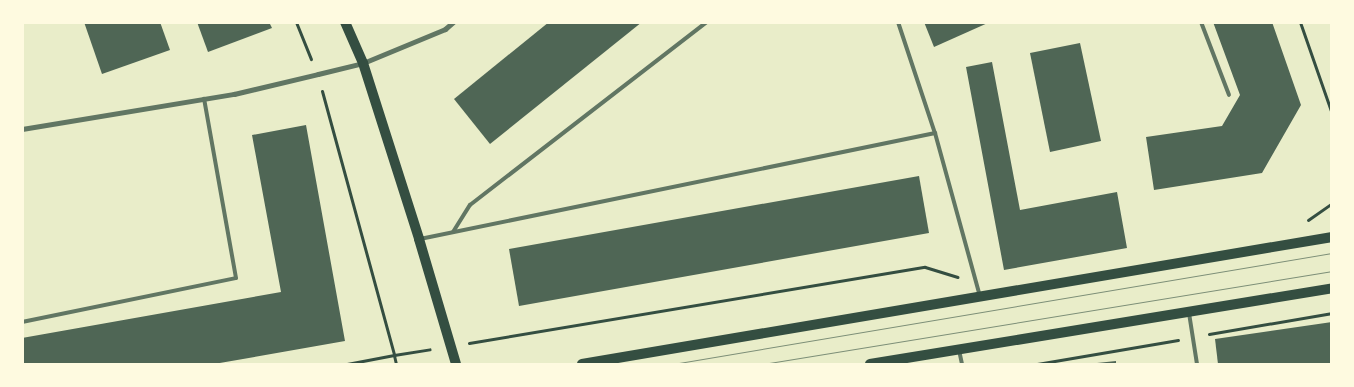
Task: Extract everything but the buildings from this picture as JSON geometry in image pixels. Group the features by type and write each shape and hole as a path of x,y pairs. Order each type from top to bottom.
{"main road":[{"path":"345,22 363,63 420,239 456,364"},
{"path":"582,364 1332,237"},
{"path":"870,364 1332,288"}],"street":[{"path":"22,129 204,99 363,63 445,30 454,22"}],"lane":[{"path":"453,232 470,205 707,22"},
{"path":"898,22 935,133 980,296"},
{"path":"1201,22 1229,95"},
{"path":"22,322 236,278 204,99"},
{"path":"420,239 935,133"},
{"path":"1189,311 1198,364"},
{"path":"959,350 962,364"}],"path":[{"path":"296,22 318,74 396,364"},
{"path":"1300,22 1332,114"},
{"path":"1303,225 1332,202"},
{"path":"347,364 925,267 976,284"}],"tram line":[{"path":"673,364 1332,253"},
{"path":"763,364 1332,271"}]}
